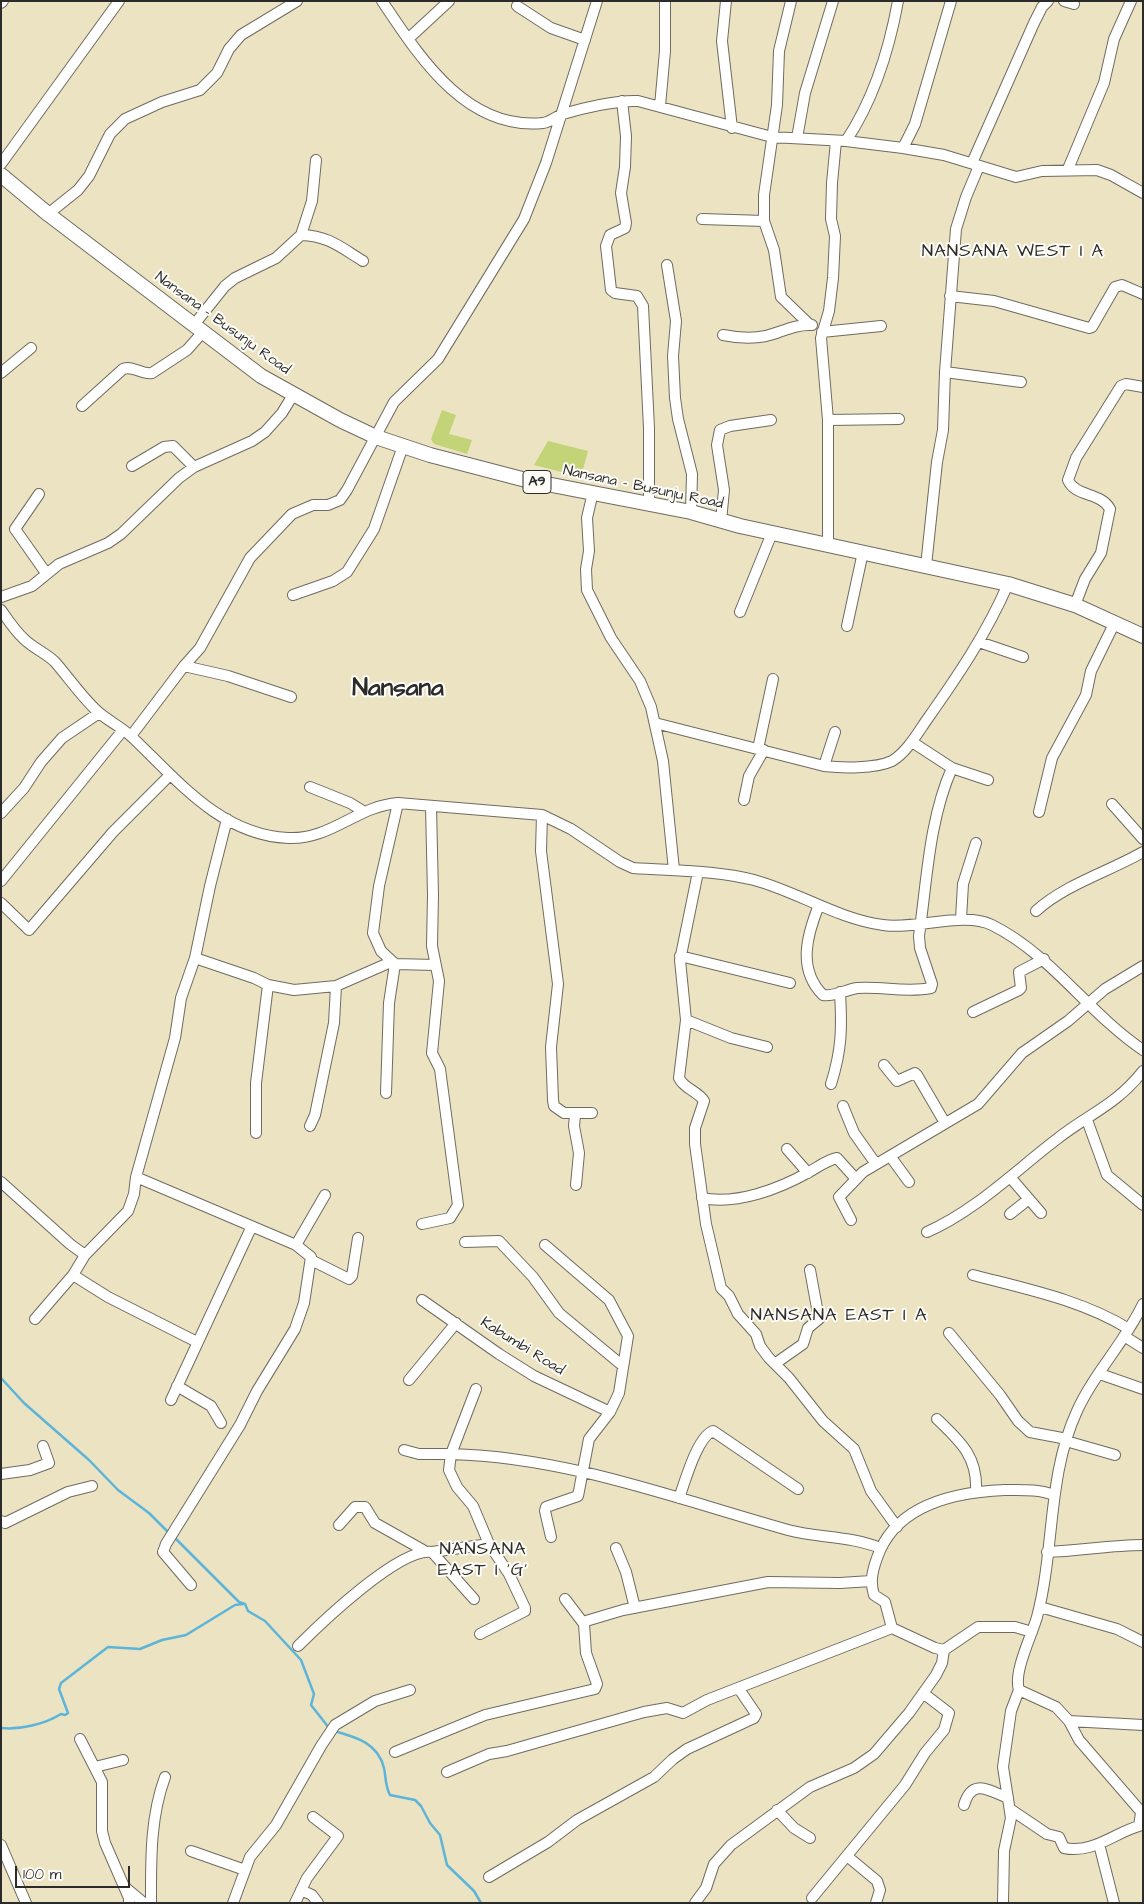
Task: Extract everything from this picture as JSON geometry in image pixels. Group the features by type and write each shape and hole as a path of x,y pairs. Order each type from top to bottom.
{"main road":[{"name":"Nansana - Busunju Road","path":"1,175 48,214 260,376 376,437 526,480 690,512 772,533 1008,584 1075,605 1143,636"}],"street":[{"path":"1,164 119,1"},
{"path":"382,1 408,39 456,95 482,111 505,120 532,123 550,122 561,114 622,101 638,101 732,128 772,137 841,141 903,148 976,165 1016,177 1042,170 1097,170 1111,175 1143,193"},
{"path":"408,39 449,1"},
{"path":"1,881 200,648 250,558 292,514 303,508 328,505 340,500 348,490 394,402 438,359 524,219 546,163 597,1"},
{"path":"660,106 665,51 665,1"},
{"path":"726,1 722,41 732,128"},
{"path":"791,1 779,51 777,104 764,195 764,221 774,250 781,297 809,324 822,329 881,326"},
{"path":"797,138 805,93 833,1"},
{"path":"828,545 828,420 822,371 822,329 829,311 833,278 835,236 831,219 832,182 841,141 862,116 891,42 898,1"},
{"path":"903,148 915,124 951,1"},
{"path":"926,566 936,462 943,430 945,372 956,229 976,165 1034,23 1042,7 1048,1"},
{"path":"1068,169 1104,83 1114,39 1130,1"},
{"path":"48,214 78,190 89,176 110,134 125,119 162,102 200,90 218,74 229,49 240,35 290,3"},
{"path":"518,6 551,28 585,40"},
{"path":"622,101 626,136 625,167 620,193 626,223 625,228 610,235 606,246 611,290 615,294 637,296 643,306 649,438 649,504"},
{"path":"82,406 123,369 128,367 147,374 152,373 187,350 198,329 230,282 273,260 301,235 312,201 316,160"},
{"path":"702,219 764,221"},
{"path":"301,235 320,236 330,240 363,261"},
{"path":"667,265 676,321 673,356 675,398 678,419 692,474 690,512"},
{"path":"950,296 994,301 1092,328 1115,287 1122,285 1143,294"},
{"path":"723,335 750,338 809,324"},
{"path":"1,373 31,348"},
{"path":"945,372 1021,382"},
{"path":"1075,605 1085,579 1101,553 1110,508 1106,502 1072,488 1068,480 1070,473 1114,393 1126,384 1143,387"},
{"path":"1,597 32,586 46,573 74,557 108,543 179,478 194,467 252,441 276,419 293,395"},
{"path":"828,420 899,419"},
{"path":"721,521 724,490 717,445 720,430 730,426 771,420"},
{"path":"132,466 164,447 173,446 194,467"},
{"path":"292,595 333,581 347,572 374,529 403,446"},
{"path":"593,492 587,518 589,551 586,569 587,590 611,638 640,681 654,723 663,761 674,870"},
{"path":"39,494 15,529 46,573"},
{"path":"740,612 772,533"},
{"path":"847,626 863,552"},
{"path":"654,723 824,766 843,768 883,764 892,761 912,742 979,642 1008,584"},
{"path":"1,610 25,640 53,660 99,713 127,733 207,808 243,828 272,835 303,837 339,826 363,811 384,804 398,803 542,815 563,824 620,862 633,868 735,872 818,905 883,926 920,925 961,919 989,924 1022,942 1044,960 1120,1033 1143,1050"},
{"path":"1039,812 1052,758 1086,695 1091,671 1115,622"},
{"path":"979,642 1023,657"},
{"path":"184,666 228,676 291,697"},
{"path":"744,800 749,776 761,750 773,679"},
{"path":"1,813 24,788 41,762 62,738 99,713"},
{"path":"824,766 835,732"},
{"path":"912,742 952,768 988,780"},
{"path":"818,905 809,931 807,967 823,995 856,988 914,991 931,988 932,984 920,948 920,925 941,799 952,768"},
{"path":"1,903 29,930 113,832 170,775"},
{"path":"310,787 350,803 363,811"},
{"path":"393,963 381,951 373,933 380,886 398,803"},
{"path":"1112,804 1143,839"},
{"path":"422,1224 450,1218 458,1205 440,1069 432,1053 440,981 435,966 432,946 431,806"},
{"path":"542,815 541,851 558,984 551,1047 554,1106 558,1111 575,1115 592,1113"},
{"path":"35,1319 73,1275 85,1255 128,1211 175,1038 181,998 195,958 227,819"},
{"path":"961,919 963,884 976,843"},
{"path":"1036,911 1048,900 1080,883 1120,866 1143,852"},
{"path":"698,872 680,956 686,1020 679,1078 685,1086 704,1101 695,1128 706,1224 721,1288 729,1296 738,1314 756,1334 760,1346 823,1421 854,1448 871,1491 897,1527"},
{"path":"680,956 790,983"},
{"path":"195,958 254,978 268,985 294,990 336,986 393,963 435,966"},
{"path":"973,1012 1019,990 1021,988 1019,972 1044,960"},
{"path":"386,1092 389,1004 393,963"},
{"path":"851,1220 839,1197 856,1179 876,1164 978,1104 1012,1062 1105,989 1143,966"},
{"path":"256,1133 256,1084 268,985"},
{"path":"310,1126 316,1115 331,1044 336,986"},
{"path":"831,1084 839,1059 842,1036 840,992"},
{"path":"686,1020 731,1038 768,1047"},
{"path":"884,1065 897,1081 915,1073 945,1123"},
{"path":"927,1232 957,1216 1010,1177 1056,1139 1087,1120 1124,1092 1143,1071"},
{"path":"843,1106 854,1133 876,1164"},
{"path":"575,1115 574,1126 579,1153 576,1184"},
{"path":"1087,1120 1105,1171 1114,1183 1143,1205"},
{"path":"787,1149 808,1173"},
{"path":"890,1156 909,1182"},
{"path":"702,1198 721,1201 754,1195 808,1173 837,1158 856,1179"},
{"path":"136,1177 251,1228 296,1245 309,1254 311,1260 304,1303 295,1329 260,1385 240,1425 171,1535 163,1552 191,1585"},
{"path":"1010,1177 1041,1213"},
{"path":"1,1182 70,1244 85,1255"},
{"path":"296,1245 325,1195"},
{"path":"1010,1214 1029,1199"},
{"path":"170,1400 251,1228"},
{"path":"311,1260 349,1279 352,1276 358,1238"},
{"path":"465,1242 499,1241 533,1278 559,1314 623,1366"},
{"path":"545,1245 609,1300 628,1336 619,1393 610,1412 589,1439 578,1496 546,1507 545,1511 551,1537"},
{"path":"776,1363 802,1344 808,1328 819,1319 810,1270"},
{"path":"73,1275 108,1297 198,1342"},
{"path":"974,1275 1099,1312 1143,1348"},
{"name":"Kabumbi Road","path":"422,1300 534,1376 610,1412"},
{"path":"1003,1903 1004,1861 1011,1818 1004,1778 1004,1760 1011,1710 1019,1690 1017,1684 1040,1608 1054,1495 1066,1440 1077,1410 1143,1304"},
{"path":"409,1380 456,1323"},
{"path":"949,1333 1000,1395 1018,1421 1030,1432 1066,1440 1115,1455"},
{"path":"1100,1374 1143,1389"},
{"path":"177,1386 211,1406 221,1422"},
{"path":"476,1389 451,1454 450,1470 457,1487 473,1506 489,1544 509,1574 525,1611 480,1634"},
{"path":"936,1419 961,1445 973,1462 977,1475 976,1492"},
{"path":"679,1498 692,1460 707,1435 713,1431 798,1489"},
{"path":"1,1474 30,1470 49,1464 43,1446"},
{"path":"404,1450 419,1454 502,1457 547,1464 679,1498 808,1536 847,1539 880,1548"},
{"path":"1,1521 5,1523 68,1492 92,1486"},
{"path":"892,1628 885,1602 874,1595 871,1581 880,1548 897,1527 927,1504 960,1494 1025,1490 1054,1495"},
{"path":"339,1525 355,1507 365,1507 375,1522 427,1551 474,1599"},
{"path":"298,1646 331,1613 403,1559 427,1551 489,1544"},
{"path":"1047,1552 1080,1551 1113,1545 1143,1545"},
{"path":"616,1548 626,1572 635,1608"},
{"path":"584,1624 623,1610 768,1582 840,1583 871,1581"},
{"path":"395,1752 485,1715 595,1689 597,1684 586,1653 584,1624 565,1599"},
{"path":"1040,1608 1117,1629 1143,1642"},
{"path":"695,1903 706,1888 711,1870 718,1858 745,1834 810,1787 854,1768 869,1758 909,1713 940,1669 944,1650 978,1627 1009,1626 1032,1632"},
{"path":"447,1772 489,1754 507,1751 644,1712 667,1708 683,1713 707,1700 892,1628 935,1648 944,1650"},
{"path":"490,1877 548,1842 577,1820 654,1777 674,1758 688,1749 754,1718 756,1714 739,1689"},
{"path":"233,1903 250,1857 276,1825 333,1729 375,1701 410,1690"},
{"path":"1010,1810 1048,1834 1059,1837 1064,1848 1079,1850 1099,1844 1122,1834 1128,1829 1139,1826 1142,1813 1138,1806 1079,1740 1069,1721 1056,1707 1019,1690"},
{"path":"812,1898 882,1816 905,1785 925,1753 944,1730 950,1713 923,1693"},
{"path":"1069,1721 1120,1722 1143,1725"},
{"path":"80,1739 102,1782 102,1830 105,1843 129,1903"},
{"path":"95,1767 123,1760"},
{"path":"151,1903 152,1828 164,1777"},
{"path":"964,1805 970,1791 974,1789 989,1790 1008,1798"},
{"path":"777,1810 794,1828 810,1838"},
{"path":"295,1903 307,1878 338,1836 313,1817"},
{"path":"1099,1844 1114,1903"},
{"path":"1,1845 26,1903"},
{"path":"191,1851 245,1870"},
{"path":"847,1856 877,1881 880,1890 876,1903"},
{"path":"123,1885 144,1903"},
{"path":"301,1890 312,1895 318,1903"}],"green space":[{"path":"442,410 456,415 449,434 472,440 467,454 434,444 431,439"},
{"path":"548,441 588,451 581,477 534,465"}],"waterway":[{"path":"1,1378 24,1403 89,1460 118,1490 149,1513 169,1533"},
{"path":"173,1536 239,1602 245,1604 248,1611 265,1621 301,1660 314,1694 311,1705 329,1728"},
{"path":"1,1728 32,1726 68,1713 59,1689 61,1683 108,1647 140,1649 162,1640 186,1635 235,1605 243,1604"},
{"path":"334,1731 365,1742 377,1753 384,1768 386,1785 390,1795 415,1800 421,1806 430,1823 440,1835 447,1865 474,1891 481,1903"}],"district":[{"name":"NANSANA WEST I A","path":"1013,252"},
{"name":"Nansana","path":"398,690"},
{"name":"NANSANA EAST I A","path":"839,1316"},
{"name":"NANSANA EAST I 'G'","path":"483,1560"}]}
